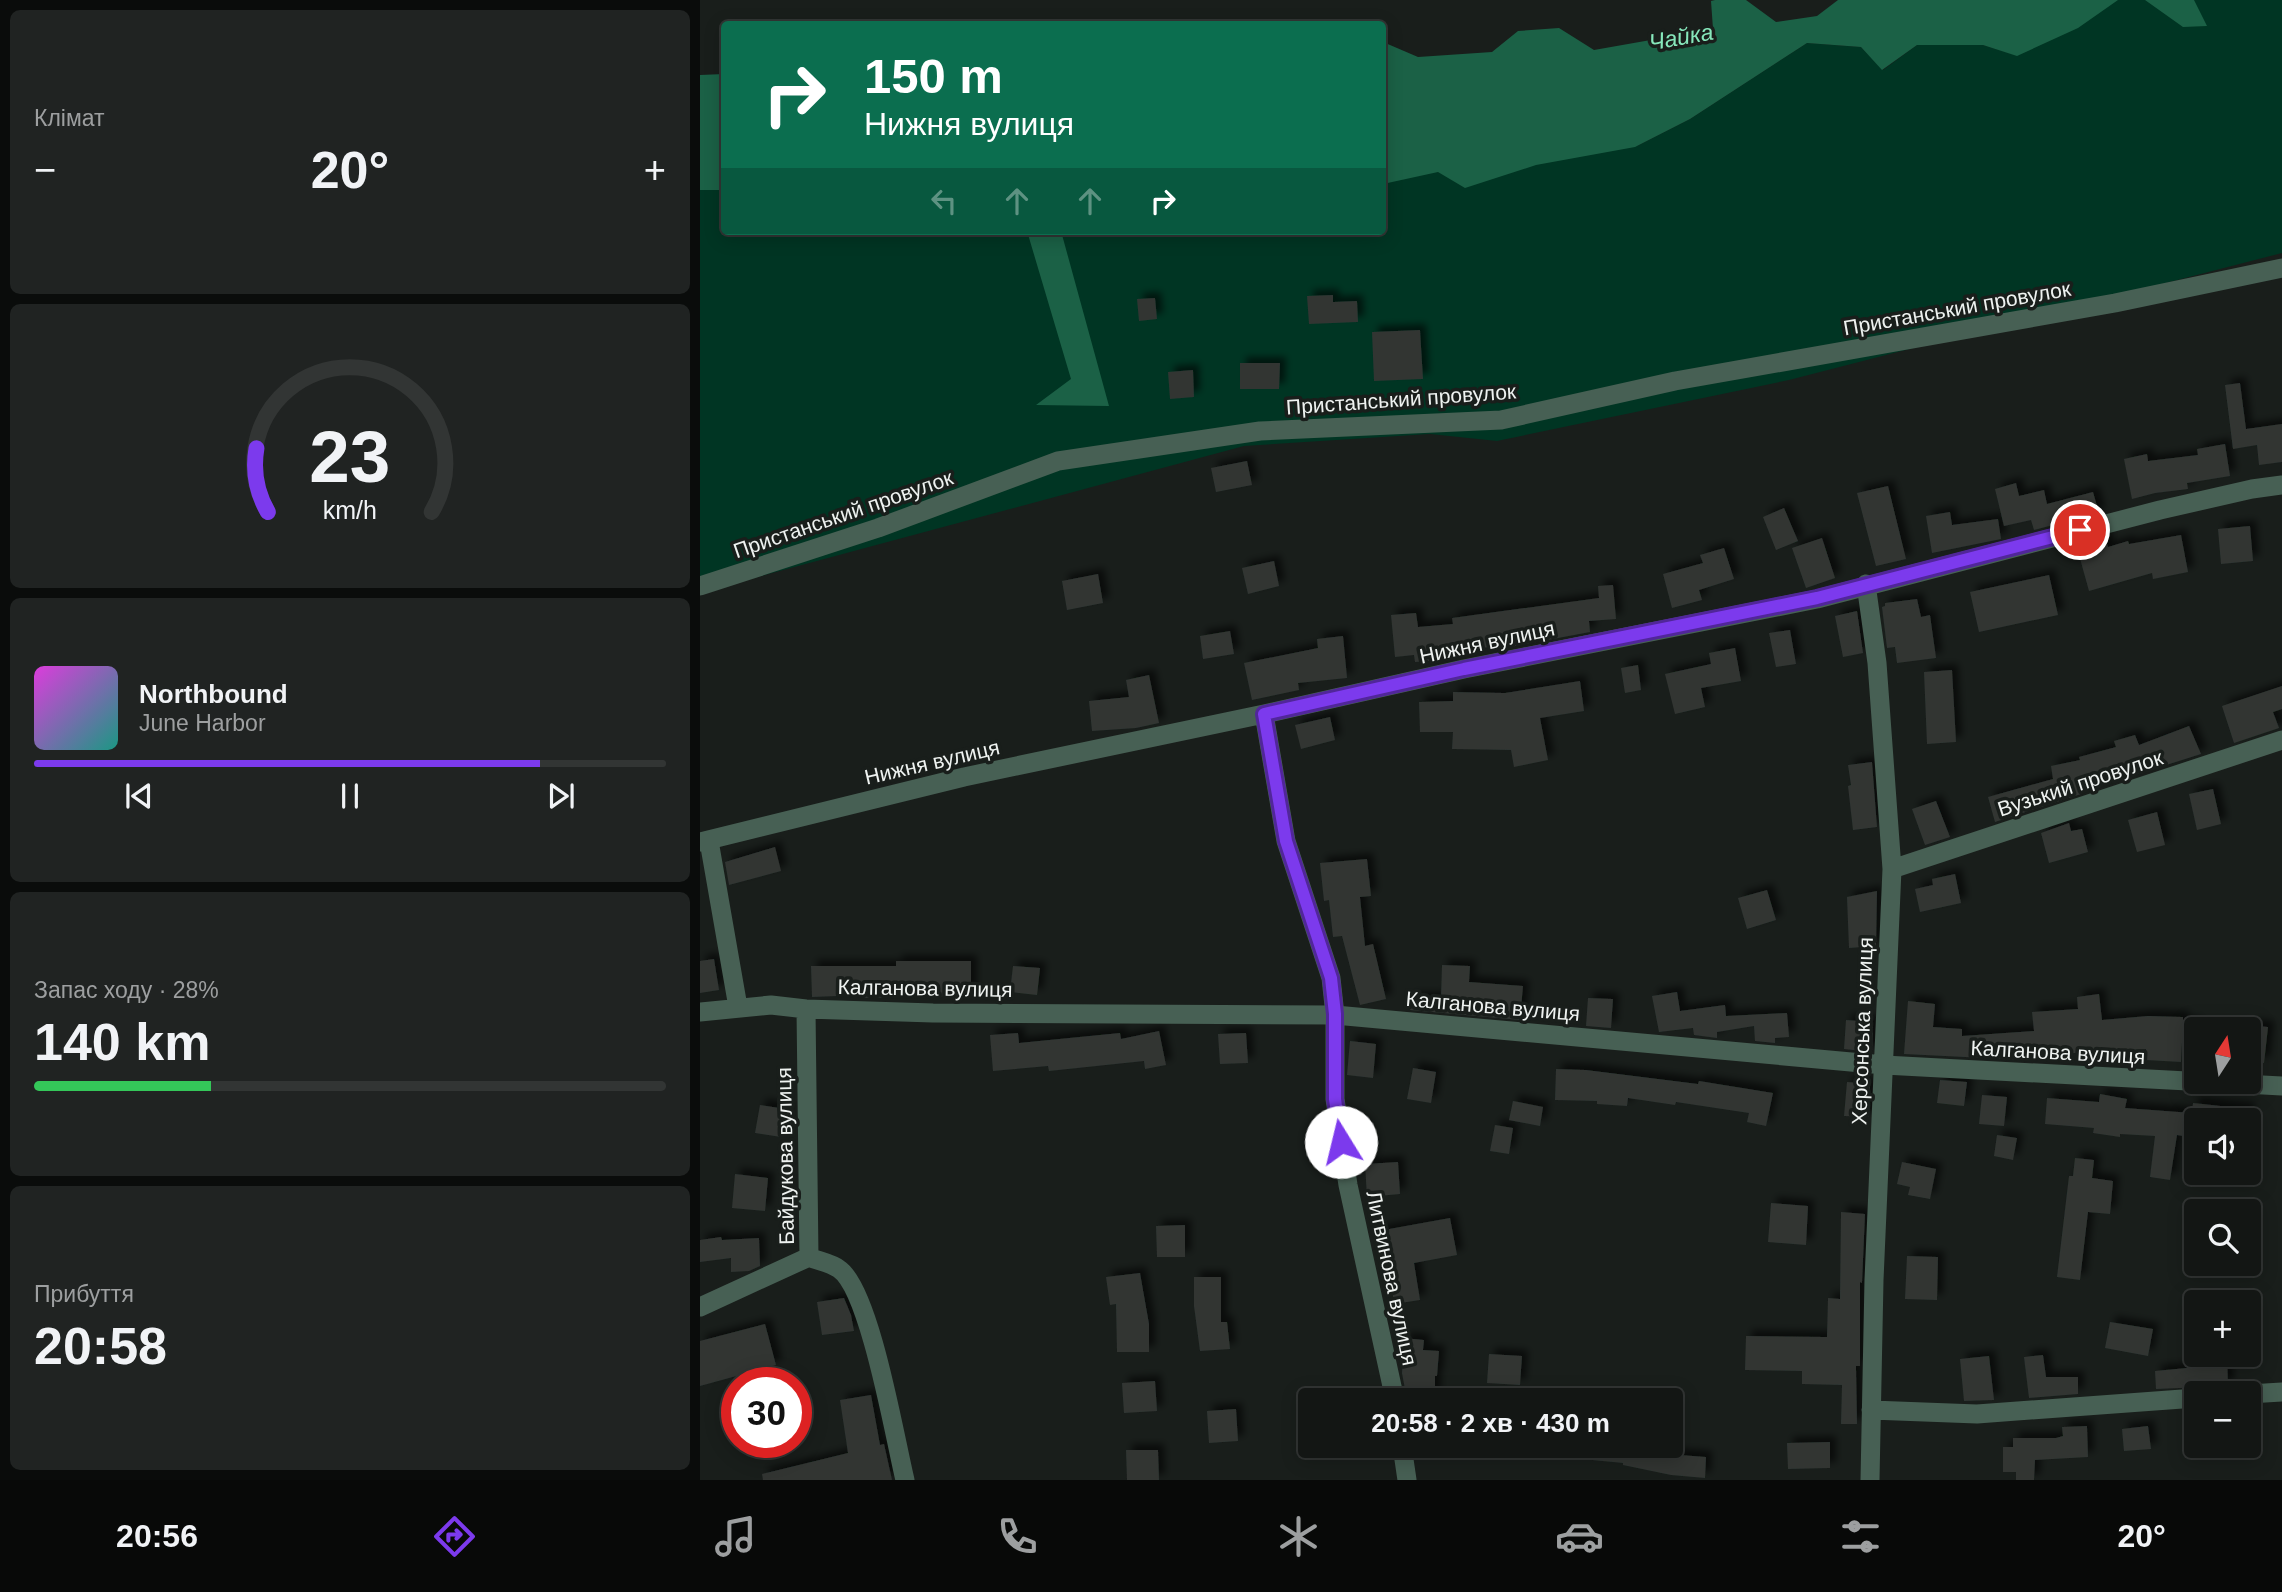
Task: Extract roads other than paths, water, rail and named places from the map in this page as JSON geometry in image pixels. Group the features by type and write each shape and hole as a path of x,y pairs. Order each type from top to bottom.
{"street":[{"name":"Пристанський провулок","path":"700,586 878,528 1058,461 1260,431 1501,420 1675,381 2115,303 2282,268"},
{"name":"Нижня вулиця","path":"705,841 964,777 1464,669 1817,598 2160,510 2252,489 2282,485"},
{"name":"Херсонська вулиця","path":"1866,584 1877,663 1892,869 1874,1280 1870,1480"},
{"name":"Литвинова вулиця","path":"1264,714 1286,841 1331,978 1335,1014 1335,1099 1340,1136 1348,1185 1392,1388"},
{"name":"Вузький провулок","path":"1892,869 2282,740"},
{"path":"705,841 738,1007"},
{"name":"Калганова вулиця","path":"700,1012 771,1004 806,1009 933,1013 1335,1014 1884,1065 2282,1086"},
{"name":"Байдукова вулиця","path":"806,1009 809,1257 840,1269 855,1291 873,1338 905,1480"},
{"path":"700,1307 809,1257"},
{"path":"2261,1393 2282,1392"},
{"path":"1871,1410 1978,1414 2184,1399"},
{"path":"1404,1458 1407,1480"}],"water":[{"name":"Чайка","path":"1746,0 1776,22 1817,16 1838,0 2118,0 2078,28 2017,56 1983,45 1917,45 1882,70 1861,47 1807,43 1690,119 1635,147 1536,165 1465,188 1438,172 1386,183 1386,43 1418,57 1492,52 1518,31 1559,28 1594,50 1713,29 1711,1"},
{"path":"2145,0 2194,0 2207,26 2183,27"},
{"path":"721,74 721,190 700,190 700,75"},
{"path":"1028,235 1062,235 1109,406 1036,405 1071,379"}]}
